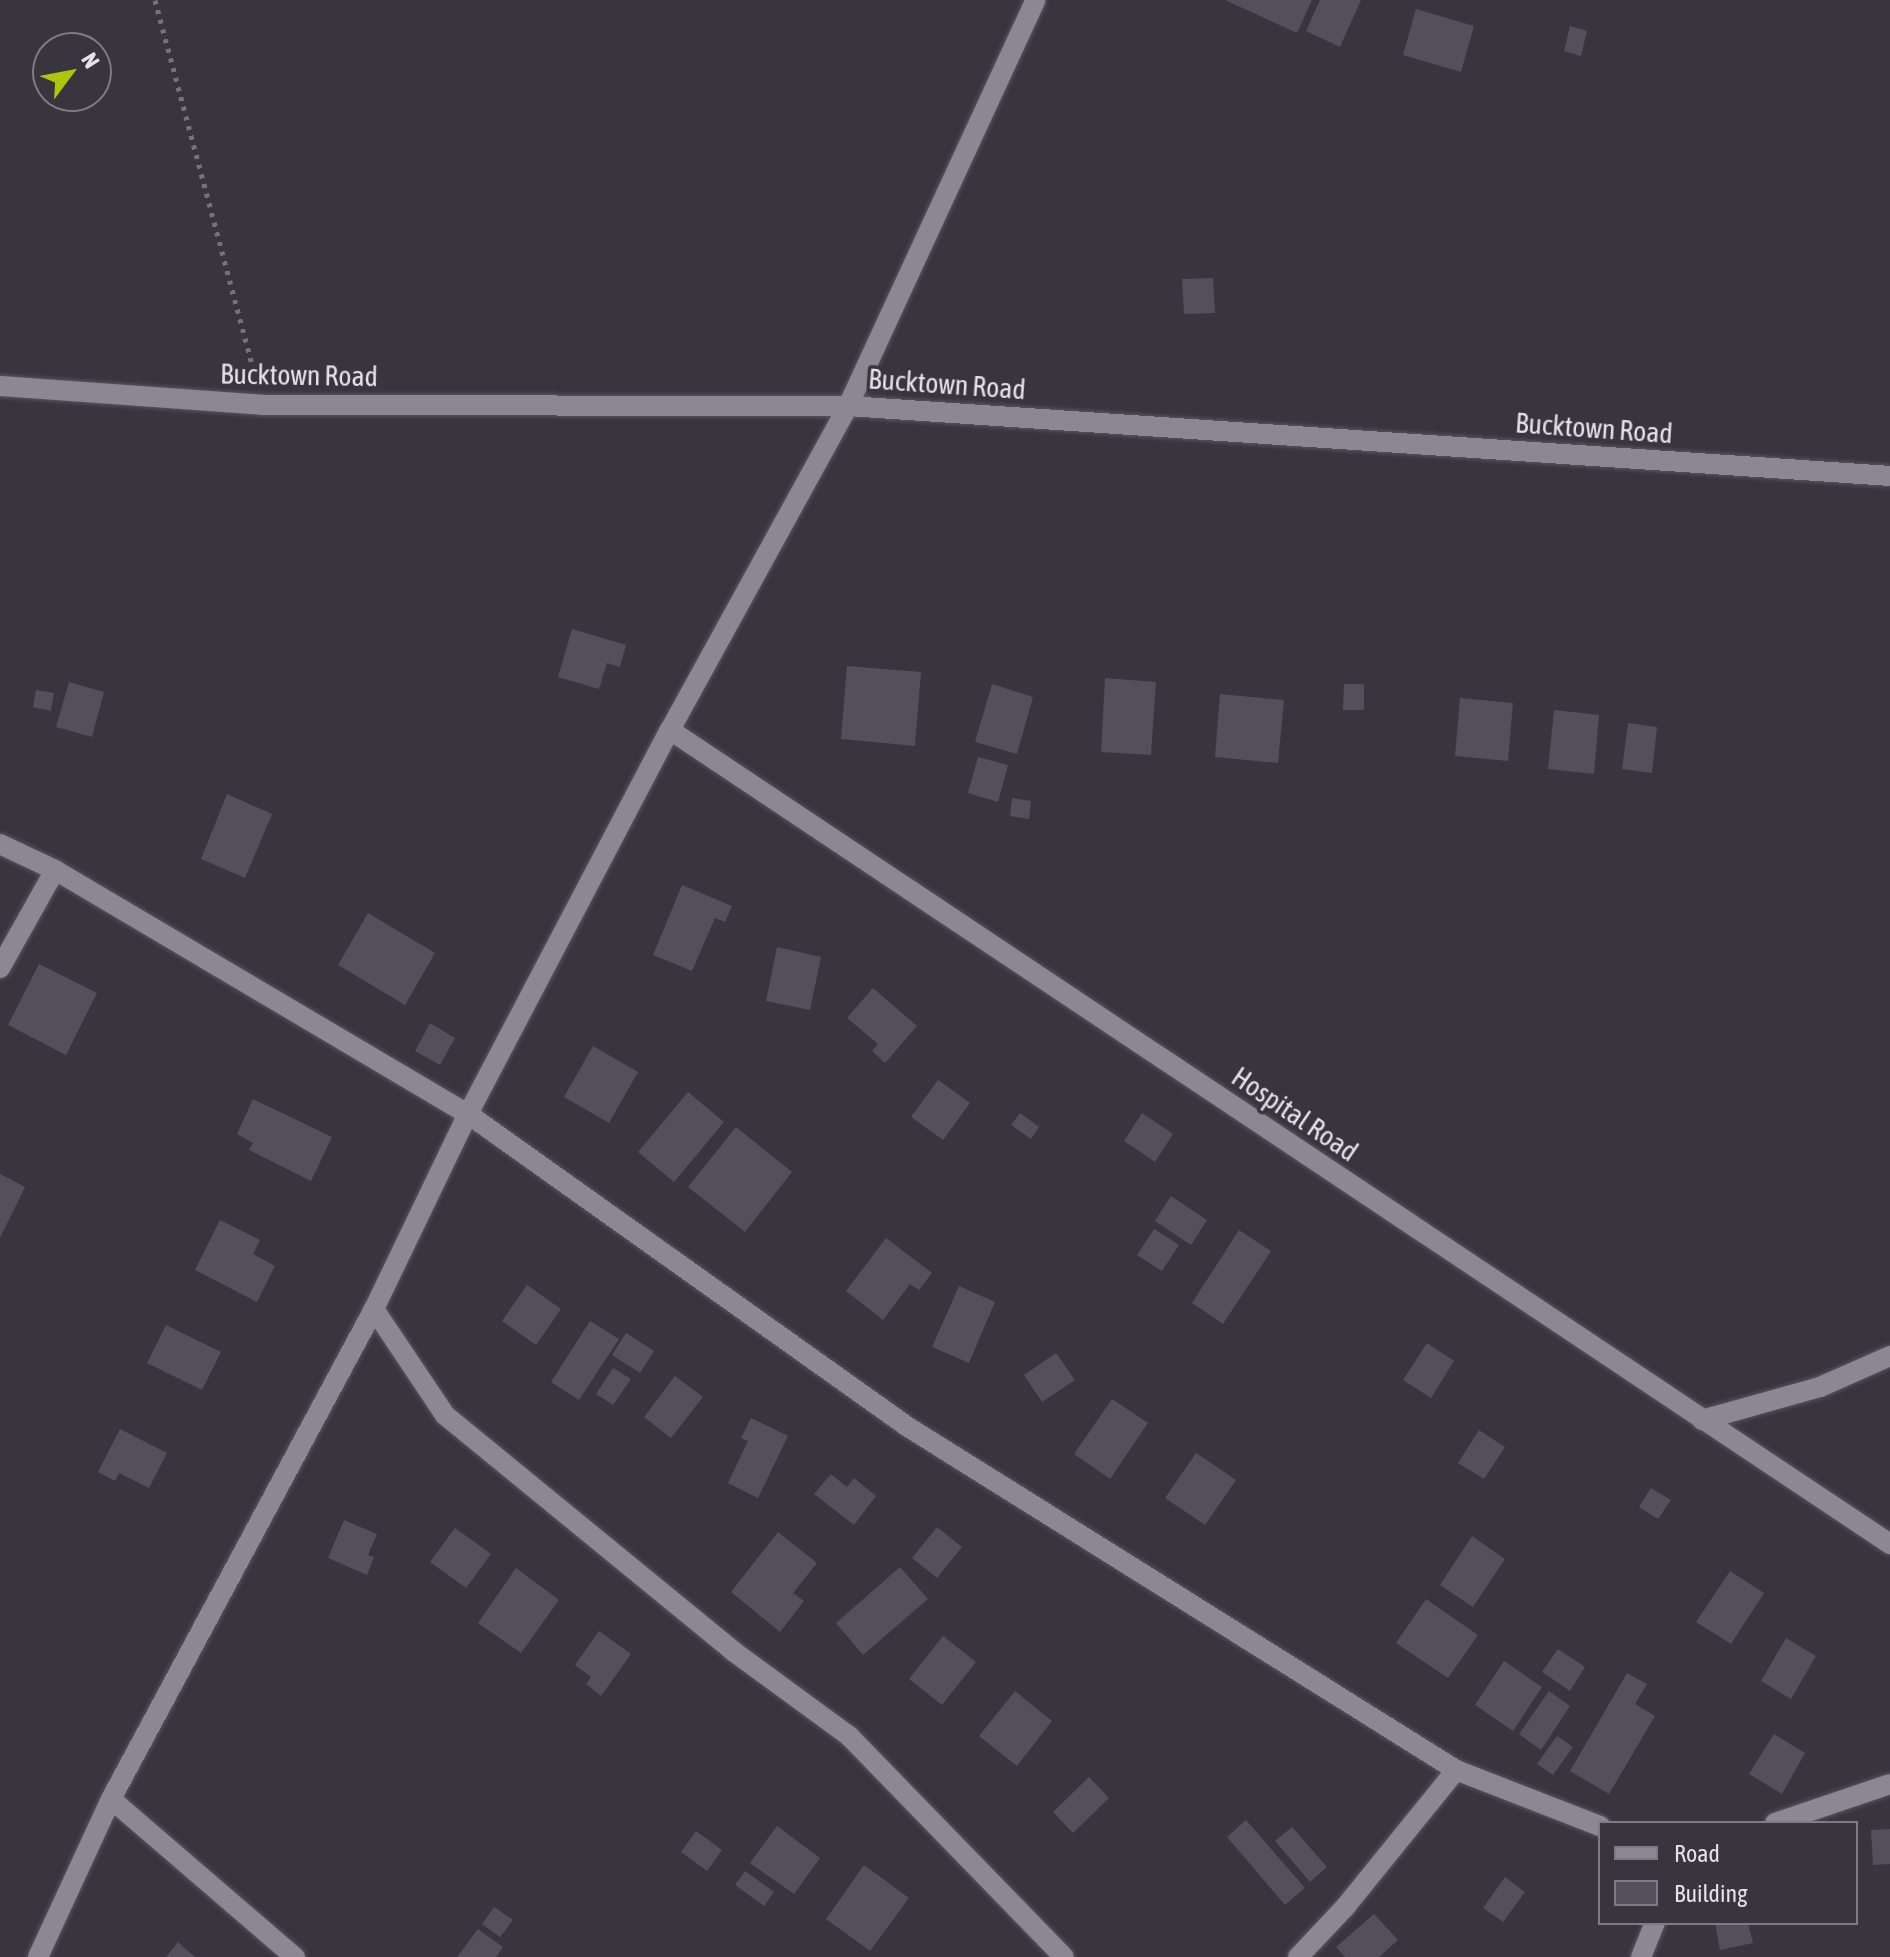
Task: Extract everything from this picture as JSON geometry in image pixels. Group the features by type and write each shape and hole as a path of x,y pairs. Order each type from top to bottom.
{"street":[{"path":"38,1957 111,1799 374,1309 468,1114 670,730 848,406 1036,0"},
{"name":"Bucktown Road","path":"0,386 262,405 848,406 1890,476"},
{"name":"Hospital Road","path":"670,730 1890,1544"},
{"path":"0,844 55,870 468,1114 908,1427 1456,1770 1598,1825"},
{"path":"0,968 55,870"},
{"path":"374,1309 445,1415 733,1651 849,1736 1064,1957"},
{"path":"1702,1420 1820,1387 1890,1356"},
{"path":"1298,1957 1346,1906 1456,1770"},
{"path":"1781,1821 1890,1784"},
{"path":"111,1799 295,1957"},
{"path":"1641,1957 1654,1925"}],"path":[{"path":"155,0 262,405"}],"building":[{"path":"1225,0 1312,0 1297,33"},
{"path":"1320,0 1361,0 1340,47 1306,31"},
{"path":"1416,9 1474,26 1461,72 1403,55"},
{"path":"1570,26 1587,31 1581,56 1564,51"},
{"path":"1213,278 1215,313 1184,314 1182,279"},
{"path":"572,629 626,645 620,667 607,663 599,689 558,677"},
{"path":"847,666 921,672 915,746 841,739"},
{"path":"1105,678 1156,682 1151,755 1101,752"},
{"path":"69,682 104,692 92,737 56,727"},
{"path":"992,684 1033,697 1017,754 975,742"},
{"path":"1344,684 1364,684 1364,710 1343,710"},
{"path":"36,690 54,693 51,711 33,707"},
{"path":"1220,694 1284,700 1278,763 1215,757"},
{"path":"1460,698 1513,703 1508,761 1455,756"},
{"path":"1554,710 1599,715 1594,774 1548,769"},
{"path":"1628,723 1657,727 1652,773 1622,769"},
{"path":"978,757 1008,765 998,802 968,793"},
{"path":"227,794 272,814 245,878 201,859"},
{"path":"1012,798 1031,801 1029,819 1010,816"},
{"path":"682,885 732,906 725,922 715,918 692,971 653,955"},
{"path":"368,913 435,953 405,1005 338,965"},
{"path":"777,947 821,957 810,1010 766,1001"},
{"path":"39,964 97,993 66,1055 8,1025"},
{"path":"873,988 917,1026 885,1063 872,1051 878,1044 847,1018"},
{"path":"430,1023 455,1038 440,1065 415,1051"},
{"path":"593,1046 638,1072 609,1123 564,1097"},
{"path":"938,1080 970,1103 943,1140 911,1117"},
{"path":"688,1092 724,1122 674,1182 638,1152"},
{"path":"253,1099 332,1137 311,1181 249,1150 253,1143 237,1134"},
{"path":"1020,1113 1039,1127 1031,1139 1011,1125"},
{"path":"1142,1113 1173,1134 1155,1162 1124,1141"},
{"path":"736,1127 792,1172 745,1232 688,1187"},
{"path":"0,1174 25,1187 0,1238"},
{"path":"1171,1196 1207,1220 1191,1245 1155,1221"},
{"path":"220,1220 260,1240 253,1254 275,1266 257,1302 195,1270"},
{"path":"1154,1229 1179,1245 1162,1271 1137,1255"},
{"path":"1239,1230 1271,1251 1223,1324 1192,1303"},
{"path":"886,1238 932,1273 919,1290 910,1284 883,1320 846,1291"},
{"path":"527,1285 561,1309 536,1345 502,1321"},
{"path":"959,1286 995,1302 969,1363 932,1347"},
{"path":"590,1321 619,1339 579,1400 551,1382"},
{"path":"166,1325 221,1352 202,1390 147,1363"},
{"path":"626,1333 654,1351 640,1373 612,1355"},
{"path":"1427,1343 1454,1361 1431,1398 1403,1380"},
{"path":"1056,1353 1075,1380 1042,1402 1024,1375"},
{"path":"613,1368 631,1379 613,1405 596,1394"},
{"path":"675,1376 703,1397 671,1438 644,1417"},
{"path":"1112,1399 1148,1423 1110,1479 1074,1454"},
{"path":"751,1418 788,1436 758,1498 728,1483 748,1441 741,1438"},
{"path":"120,1429 167,1453 149,1488 119,1473 115,1481 98,1472"},
{"path":"1479,1430 1505,1447 1484,1479 1458,1463"},
{"path":"1196,1453 1236,1480 1205,1525 1165,1498"},
{"path":"831,1474 847,1487 854,1478 876,1496 854,1525 814,1494"},
{"path":"1651,1488 1671,1500 1658,1519 1639,1507"},
{"path":"344,1520 377,1534 368,1555 374,1557 367,1575 328,1558"},
{"path":"937,1527 962,1547 937,1578 912,1558"},
{"path":"455,1528 491,1554 466,1588 430,1562"},
{"path":"778,1532 817,1563 793,1593 804,1601 780,1632 731,1592"},
{"path":"1472,1536 1505,1559 1473,1607 1440,1585"},
{"path":"900,1567 928,1599 863,1655 836,1623"},
{"path":"516,1568 559,1600 521,1653 478,1623"},
{"path":"1730,1571 1764,1593 1731,1644 1696,1622"},
{"path":"1426,1599 1478,1635 1448,1678 1396,1643"},
{"path":"599,1631 631,1654 601,1696 586,1684 591,1677 575,1665"},
{"path":"943,1636 976,1662 942,1705 909,1679"},
{"path":"1786,1638 1816,1656 1791,1699 1761,1681"},
{"path":"1558,1649 1585,1667 1570,1691 1542,1672"},
{"path":"1504,1661 1542,1687 1513,1731 1475,1705"},
{"path":"1627,1673 1647,1684 1635,1704 1655,1716 1609,1794 1570,1771"},
{"path":"1015,1691 1052,1721 1017,1766 979,1736"},
{"path":"1549,1691 1570,1706 1541,1750 1519,1734"},
{"path":"1774,1734 1805,1753 1782,1794 1749,1774"},
{"path":"1557,1736 1573,1747 1553,1775 1537,1764"},
{"path":"1089,1777 1109,1798 1073,1833 1053,1812"},
{"path":"1246,1820 1305,1888 1285,1905 1227,1837"},
{"path":"777,1826 820,1858 794,1894 750,1863"},
{"path":"1292,1827 1327,1867 1310,1882 1275,1841"},
{"path":"1890,1829 1890,1864 1873,1865 1871,1830"},
{"path":"696,1831 722,1850 707,1871 681,1852"},
{"path":"864,1865 909,1898 870,1951 826,1919"},
{"path":"745,1871 774,1892 764,1906 735,1885"},
{"path":"1505,1877 1525,1892 1503,1922 1483,1908"},
{"path":"494,1907 513,1920 500,1937 482,1924"},
{"path":"1374,1914 1398,1940 1379,1957 1345,1957 1336,1947"},
{"path":"1715,1925 1748,1925 1753,1943 1720,1950"},
{"path":"478,1929 503,1947 496,1957 457,1957"},
{"path":"178,1942 195,1957 166,1957"}]}
